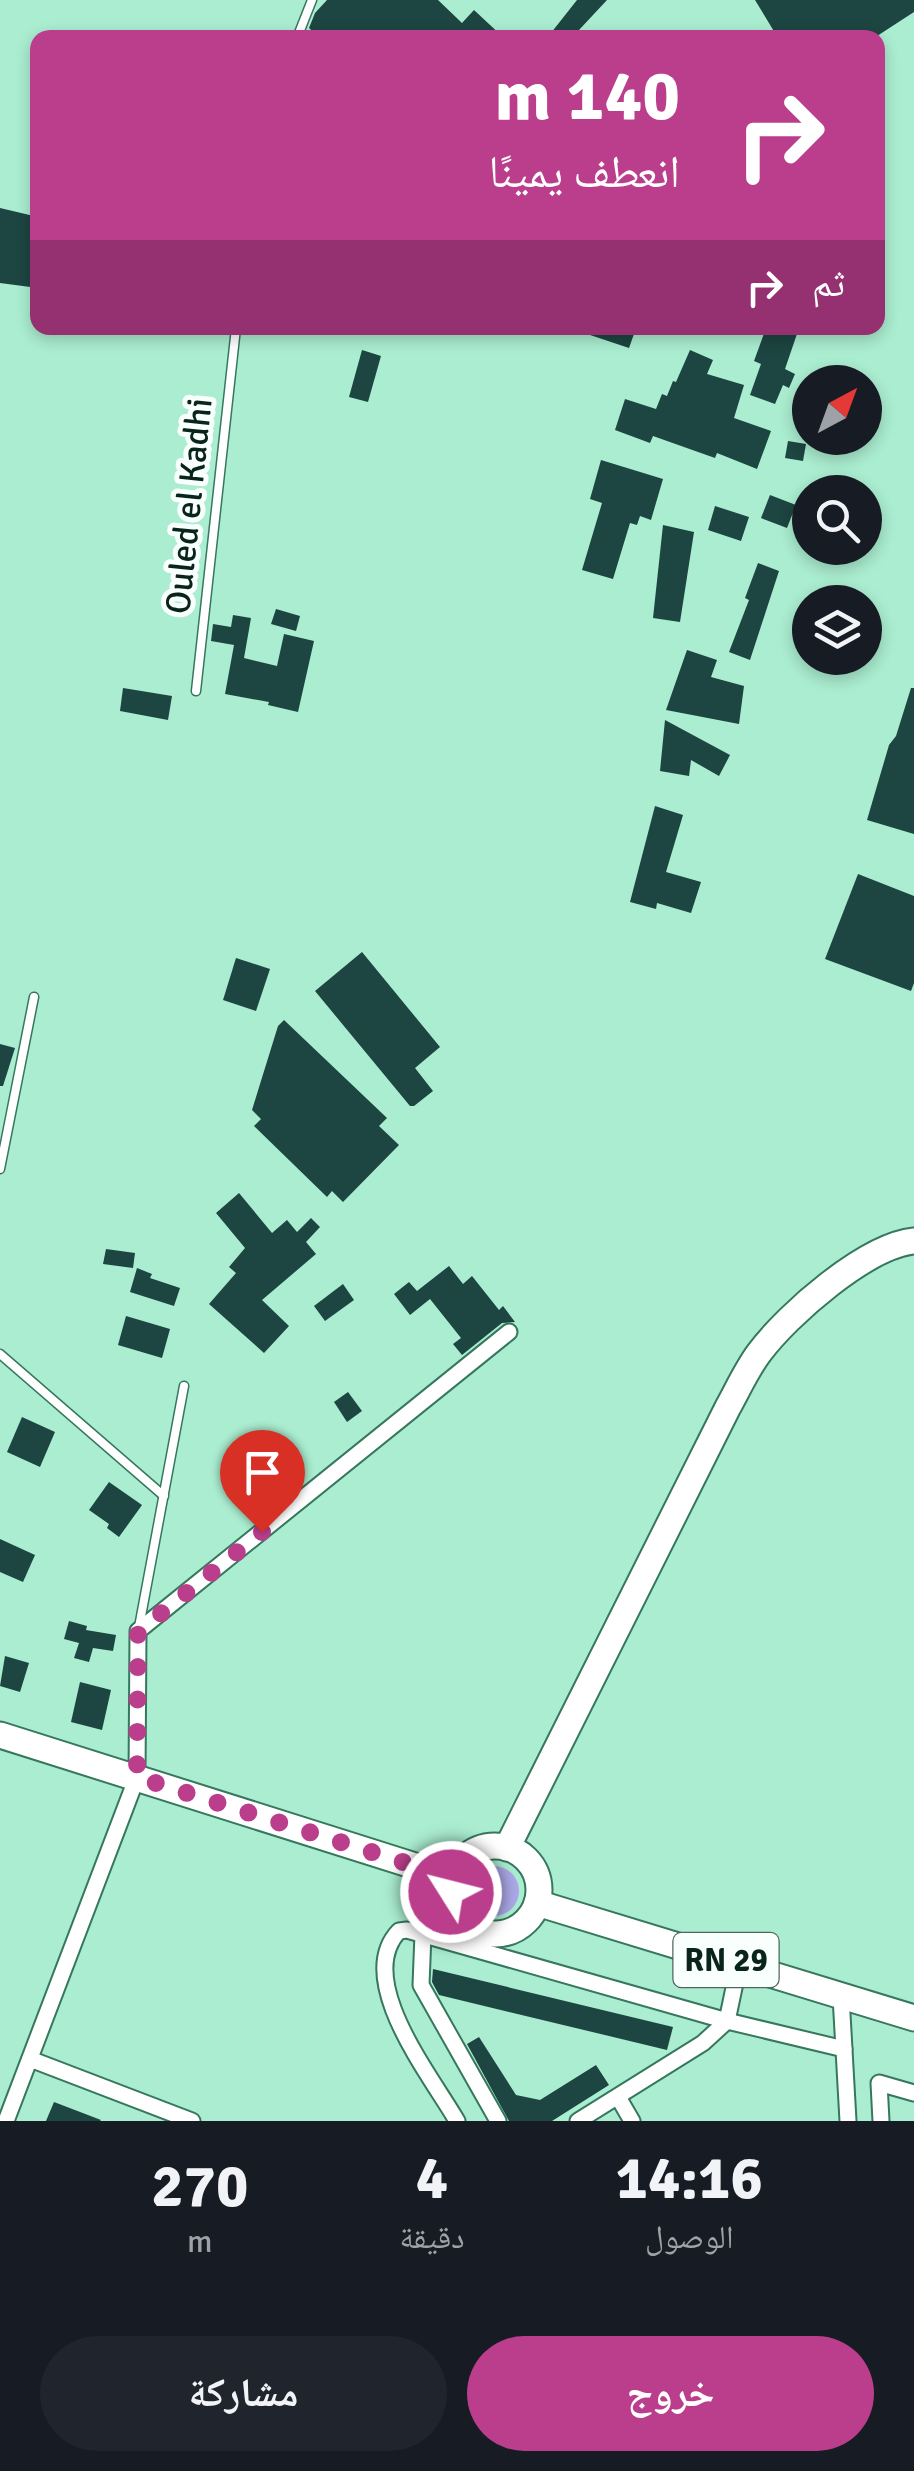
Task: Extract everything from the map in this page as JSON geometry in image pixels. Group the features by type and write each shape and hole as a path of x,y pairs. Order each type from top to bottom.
{"main road":[{"path":"508,1848 728,1406 760,1352 827,1285 858,1264 903,1242 914,1241"},
{"path":"0,1735 453,1878"},
{"path":"490,1846 508,1848 530,1863 539,1889 537,1903 522,1925 510,1932 483,1932 470,1926 454,1905 453,1878 461,1862 474,1852 490,1846"},
{"name":"RN 29","path":"537,1903 914,2018"}],"street":[{"path":"6,2121 137,1777 138,1632 509,1332"},
{"path":"457,2121 388,2003 383,1979 386,1954 399,1930 844,2050"},
{"path":"423,1934 422,1985 498,2121"},
{"path":"578,2121 703,2043 727,2021 738,1964"},
{"path":"841,1996 848,2121"},
{"path":"30,2059 192,2121"},
{"path":"881,2121 879,2084 914,2093"},
{"path":"618,2098 632,2121"}],"lane":[{"path":"301,30 312,0"},
{"name":"Ouled el Kadhi","path":"196,691 235,335"},
{"path":"0,1170 34,997"},
{"path":"0,1354 164,1496"},
{"path":"138,1632 184,1386"}],"shaded area":[{"path":"494,1866 512,1873 519,1891 512,1909 494,1916 476,1909 469,1891 476,1873"}],"building":[{"path":"327,0 438,0 462,23 474,10 495,30 311,30 315,13"},
{"path":"577,0 607,0 579,30 553,30"},
{"path":"755,0 914,0 914,12 885,31 773,30"},
{"path":"0,208 30,215 30,287 0,283"},
{"path":"590,335 634,335 629,348"},
{"path":"763,335 797,335 785,369 792,372 792,381 789,388 783,385 775,404 750,395 761,364 754,361"},
{"path":"362,350 381,356 368,402 349,397"},
{"path":"690,350 713,360 707,374 744,385 734,418 771,431 757,469 717,453 715,458 653,436 650,443 615,430 625,399 656,409 662,394 667,396 673,381 676,382"},
{"path":"788,441 792,442 792,455 804,455 803,461 785,458"},
{"path":"601,460 663,479 651,520 640,516 637,525 630,523 613,579 582,570 602,503 590,499"},
{"path":"770,495 792,503 787,528 761,518"},
{"path":"715,506 749,517 741,541 708,530"},
{"path":"663,525 694,532 680,622 653,618"},
{"path":"758,563 779,571 750,660 729,652"},
{"path":"276,609 300,616 296,631 271,624"},
{"path":"233,615 251,618 244,658 277,666 284,634 314,641 298,712 225,694 234,645 211,641 213,624 231,627"},
{"path":"687,650 717,660 711,677 744,686 739,724 666,710"},
{"path":"123,688 172,696 168,720 120,711"},
{"path":"914,688 914,834 867,820"},
{"path":"665,720 730,755 719,776 691,760 689,776 660,771"},
{"path":"655,806 683,815 666,872 701,882 691,913 657,903 656,909 630,902"},
{"path":"858,874 914,896 911,991 825,959"},
{"path":"362,952 440,1047 415,1068 433,1091 414,1106 410,1106 315,991"},
{"path":"236,958 270,969 256,1011 223,1000"},
{"path":"284,1020 387,1118 379,1126 399,1145 343,1202 332,1191 327,1197 254,1126 261,1119 252,1110 278,1026"},
{"path":"0,1044 15,1048 3,1086 0,1086"},
{"path":"239,1193 272,1233 287,1220 297,1232 311,1218 320,1227 306,1242 316,1254 262,1300 289,1326 264,1353 209,1304 236,1273 229,1267 245,1248 216,1213"},
{"path":"106,1249 135,1253 133,1268 103,1264"},
{"path":"449,1266 463,1284 472,1276 499,1310 503,1306 515,1322 502,1323 462,1355 453,1344 461,1338 430,1299 410,1315 394,1294 409,1282 417,1291"},
{"path":"137,1268 152,1274 150,1278 180,1288 174,1306 130,1292"},
{"path":"343,1284 354,1300 325,1321 314,1306"},
{"path":"126,1316 170,1329 162,1358 118,1345"},
{"path":"348,1392 362,1411 347,1422 334,1402"},
{"path":"22,1417 55,1432 40,1467 7,1452"},
{"path":"109,1482 142,1505 119,1537 89,1510"},
{"path":"0,1539 35,1555 23,1582 0,1572"},
{"path":"69,1621 87,1626 86,1630 116,1635 113,1651 93,1648 89,1662 74,1658 79,1643 64,1639"},
{"path":"5,1656 29,1663 20,1692 0,1686"},
{"path":"80,1682 111,1690 102,1730 71,1722"},
{"path":"433,1969 673,2027 667,2050 439,1995 432,1982"},
{"path":"479,2037 516,2095 540,2100 596,2065 609,2085 552,2121 509,2121 467,2044"},
{"path":"54,2102 101,2120 46,2121"}],"route":[{"path":"262,1532 138,1632 137,1777 453,1878 451,1892"}]}
